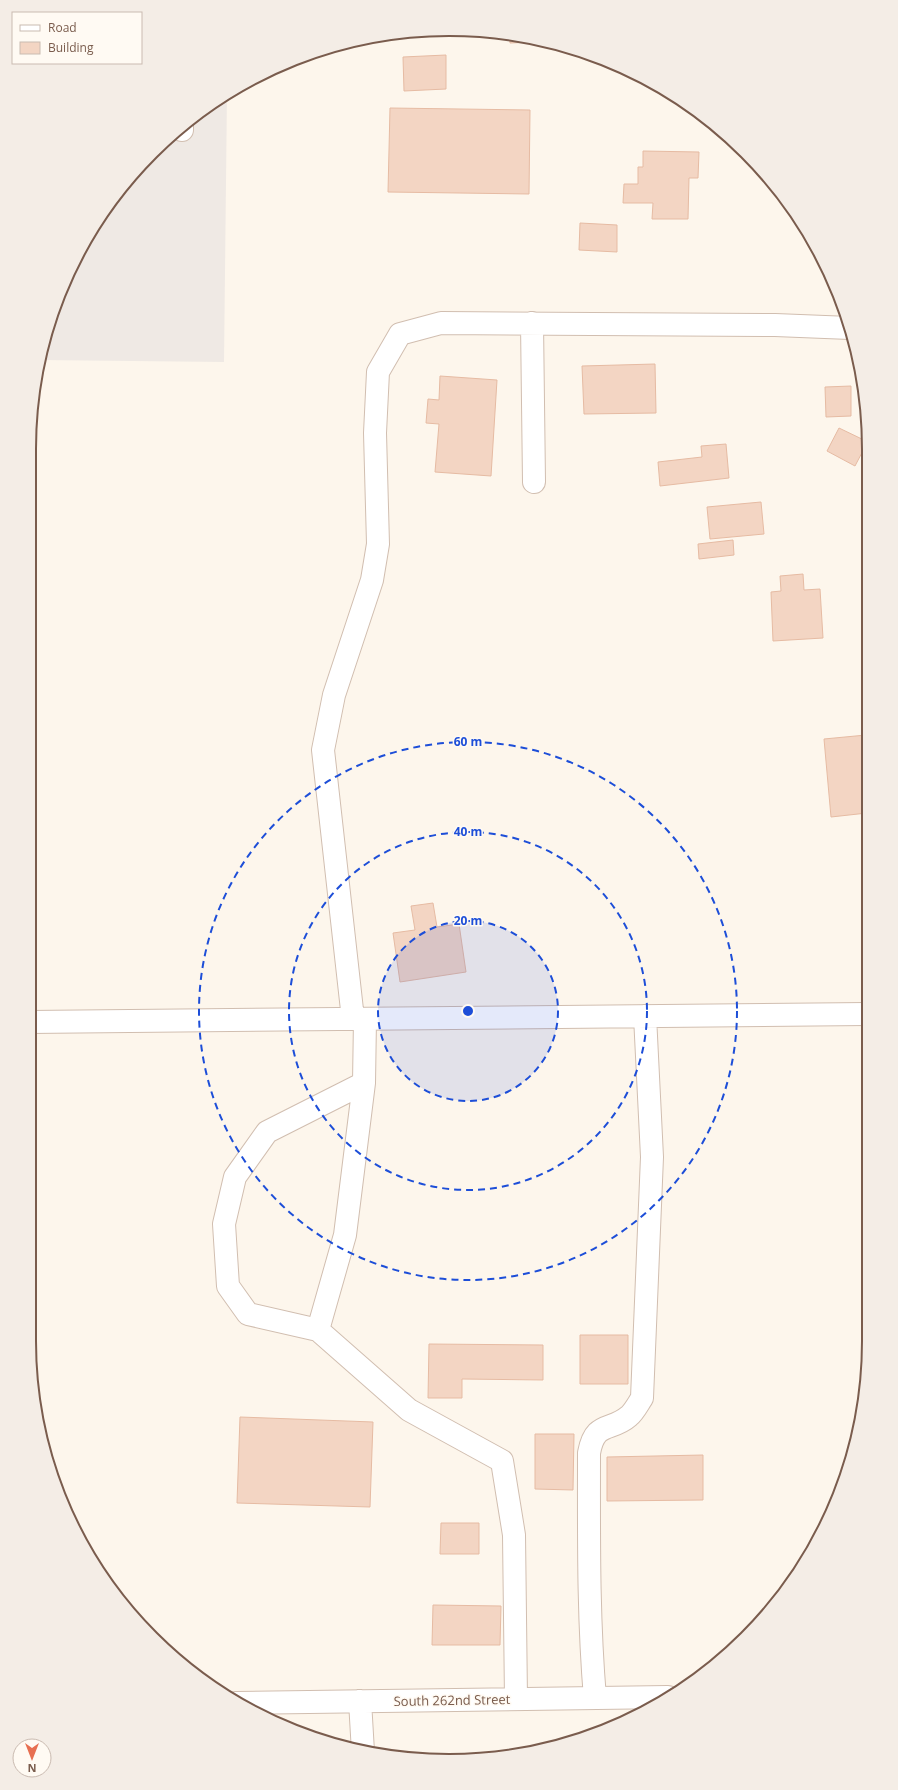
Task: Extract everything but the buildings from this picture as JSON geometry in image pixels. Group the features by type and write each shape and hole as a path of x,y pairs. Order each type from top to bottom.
{"street":[{"path":"318,1330 345,1235 364,1084 359,1019 323,750 334,695 372,580 378,544 375,432 378,372 400,334 441,323 775,325 844,328"},
{"path":"532,323 534,482"},
{"path":"36,1022 862,1014"},
{"path":"596,1698 591,1654 589,1589 589,1453 591,1442 600,1430 628,1417 642,1398 652,1157 645,1016"},
{"path":"364,1084 267,1132 235,1177 224,1224 228,1286 248,1314 318,1330 409,1410 502,1461 514,1535 516,1699"},
{"name":"South 262nd Street","path":"250,1703 659,1697"},
{"path":"360,1701 363,1745"}],"shaded area":[{"path":"227,101 224,362 46,360 50,342 67,291 91,242 121,198 138,177 177,138 198,121"}]}
